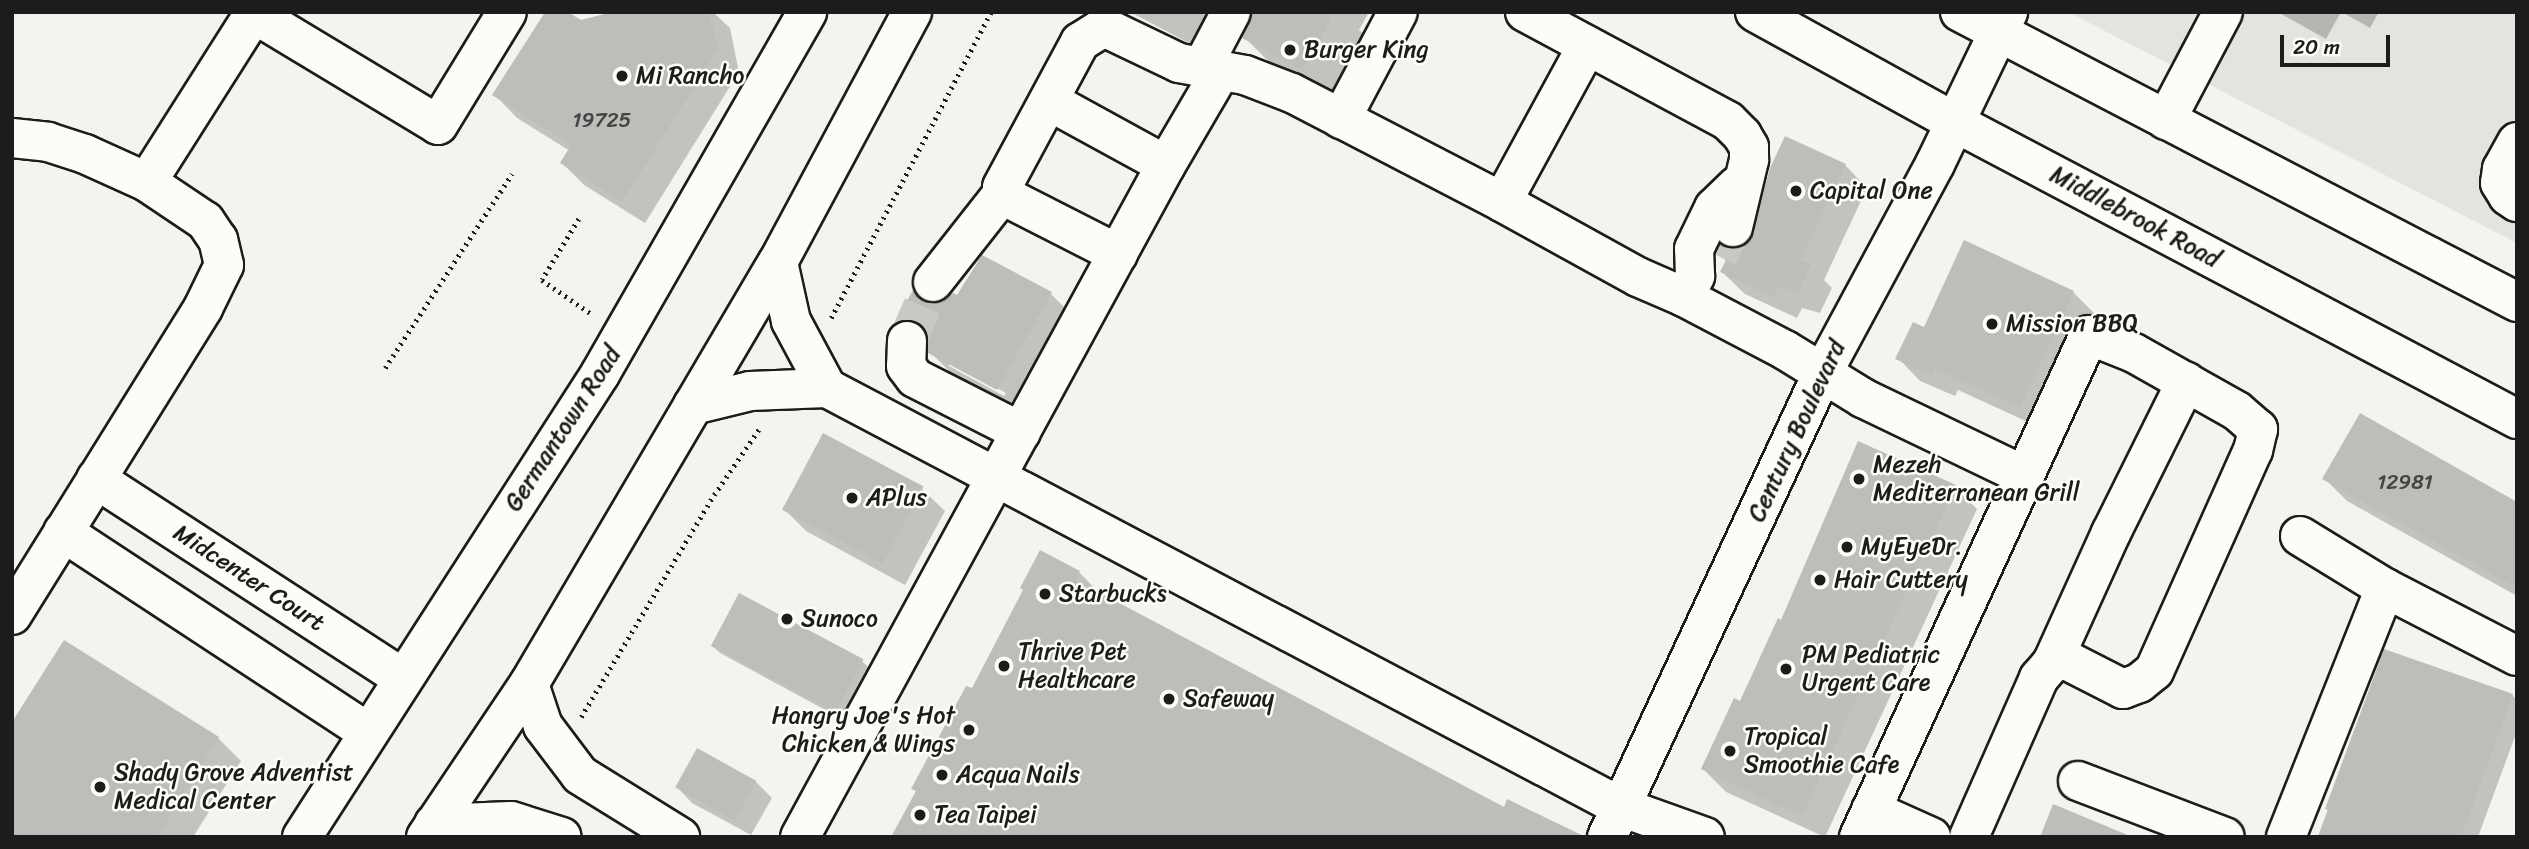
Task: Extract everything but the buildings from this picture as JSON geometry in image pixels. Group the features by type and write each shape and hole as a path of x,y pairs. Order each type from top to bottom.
{"main road":[{"path":"147,182 254,13 438,125 507,12"},
{"name":"Germantown Road","path":"302,837 401,678 600,374 807,12"},
{"path":"430,830 529,684 778,262 912,12"},
{"path":"800,837 1166,165 1211,69 1231,12"},
{"path":"1341,119 1398,12"},
{"path":"933,282 1003,193 1002,187 1080,42 1104,27 1179,64 1245,75 1292,93 1502,202 1638,277 1707,264 1737,217 1742,182 1749,160 1749,147 1742,135 1728,121 1525,12"},
{"name":"Middlebrook Road","path":"1755,12 1954,121 2517,419"},
{"path":"1961,12 2004,22 2166,120 2517,302"},
{"path":"2166,120 2222,12"},
{"name":"Century Boulevard","path":"1614,822 1823,372 1935,164 2004,22"},
{"path":"1502,202 1587,46"},
{"path":"1049,101 1166,165"},
{"path":"12,138 60,146 147,182 205,221 218,240 224,265 203,308 12,615"},
{"path":"2517,142 2502,169 2500,183 2508,196 2517,202"},
{"path":"1742,182 1714,208 1694,249 1707,264 1823,372 1863,398 2023,475"},
{"path":"1003,193 1118,254"},
{"path":"778,262 791,321 827,388"},
{"path":"1931,837 1865,823 2089,335 2134,353 2237,411 2258,429 2253,450 2206,562 2154,671 2139,683 2123,689 2064,659 2052,663"},
{"path":"907,341 906,366 915,377 1021,432"},
{"path":"1969,837 2039,678 2052,663 2110,533 2186,382"},
{"path":"693,405 750,391 827,388 996,478 1614,822 1705,837"},
{"name":"Midcenter Court","path":"96,479 401,678"},
{"path":"63,532 367,732"},
{"path":"2300,536 2385,589 2517,656"},
{"path":"2286,837 2385,589"},
{"path":"529,684 543,726 580,775 680,837"},
{"path":"2078,781 2225,837"},
{"path":"430,830 511,821 562,837"}],"path":[{"path":"825,331 991,12"},
{"path":"385,368 512,174"},
{"path":"579,219 542,280 590,313"},
{"path":"560,751 714,495 763,423"}],"shaded area":[{"path":"2068,12 2517,12 2517,243"}],"tunnel":[{"path":"1718,256 1733,227"},
{"path":"907,341 933,282"}],"place":[{"name":"Burger King","path":"1290,50"},
{"name":"Mi Rancho","path":"622,76"},
{"name":"Capital One","path":"1796,191"},
{"name":"Mission BBQ","path":"1992,324"},
{"name":"Mezeh Mediterranean Grill","path":"1859,479"},
{"name":"APlus","path":"852,498"},
{"name":"MyEyeDr.","path":"1847,547"},
{"name":"Hair Cuttery","path":"1820,580"},
{"name":"Starbucks","path":"1045,594"},
{"name":"Sunoco","path":"787,619"},
{"name":"Thrive Pet Healthcare","path":"1004,666"},
{"name":"PM Pediatric Urgent Care","path":"1786,669"},
{"name":"Safeway","path":"1169,699"},
{"name":"Hangry Joe's Hot Chicken & Wings","path":"969,730"},
{"name":"Tropical Smoothie Cafe","path":"1730,751"},
{"name":"Acqua Nails","path":"942,775"},
{"name":"Shady Grove Adventist Medical Center","path":"100,787"},
{"name":"Tea Taipei","path":"920,815"}]}
